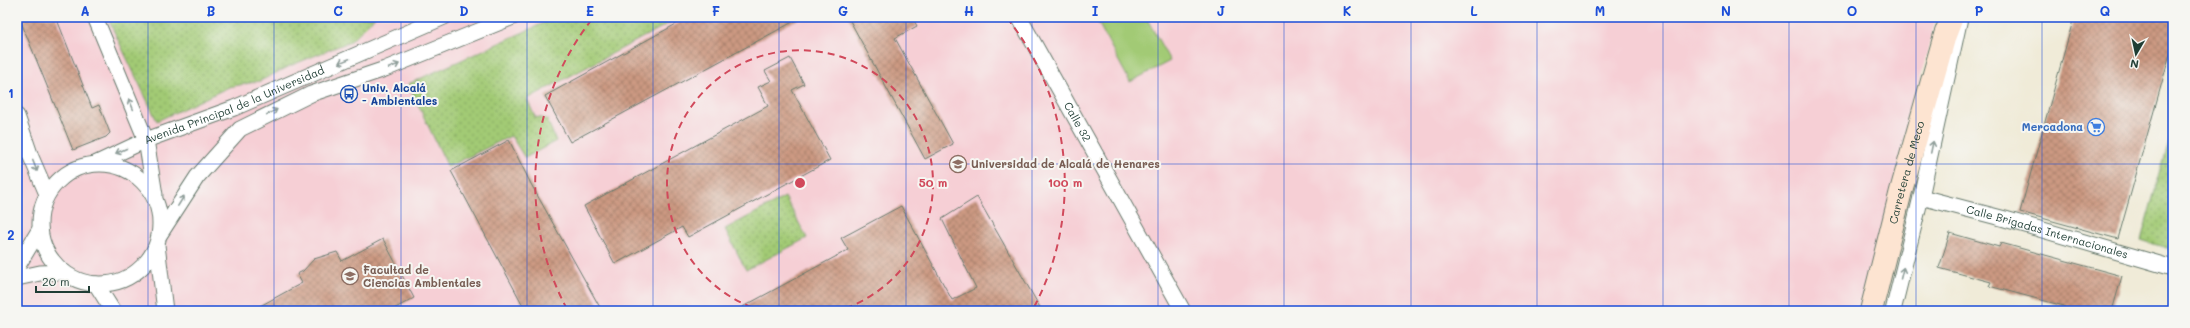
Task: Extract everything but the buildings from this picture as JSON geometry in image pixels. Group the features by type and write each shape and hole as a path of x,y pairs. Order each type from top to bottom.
{"street":[{"name":"Avenida Principal de la Universidad","path":"95,17 146,140 234,108 419,23 444,17"},
{"name":"Avenida Principal de la Universidad","path":"159,240 197,177 240,129 311,94 385,69 513,17"},
{"name":"Calle 32","path":"1019,17 1183,311"},
{"path":"1893,311 1921,197 1961,17"},
{"name":"Carretera de Meco","path":"1871,311 1901,191 1948,23"},
{"path":"17,116 31,157 47,194"},
{"path":"159,240 148,262 133,275 116,283 96,284 79,281 64,272 52,260 44,246 40,229 41,211 47,194 60,178 77,168 97,163 146,140 156,199 161,216 159,240 165,311"},
{"path":"97,163 115,165 132,172 146,183 156,199"},
{"name":"Calle Brigadas Internacionales","path":"1921,197 2005,219 2173,268"},
{"path":"17,267 40,229"},
{"path":"17,278 40,272 64,272"},
{"path":"96,284 113,311"}],"shaded area":[{"name":"Universidad de Alcalá de Henares","path":"17,17 1936,17 1862,311 17,311"}],"green space":[{"path":"107,17 375,17 351,41 292,65 260,81 229,87 157,121"},
{"path":"557,17 681,17 527,99 535,117 547,119 556,141 525,158 511,136 448,167 408,84"},
{"path":"1095,17 1146,17 1170,61 1130,82"},
{"path":"2173,127 2173,250 2141,240"},
{"path":"785,197 807,238 746,270 725,229"}],"place":[{"name":"Univ. Alcalá - Ambientales","path":"349,94"},
{"name":"Mercadona","path":"2096,127"},
{"name":"Universidad de Alcalá de Henares","path":"958,164"},
{"name":"Facultad de Ciencias Ambientales","path":"350,276"}]}
